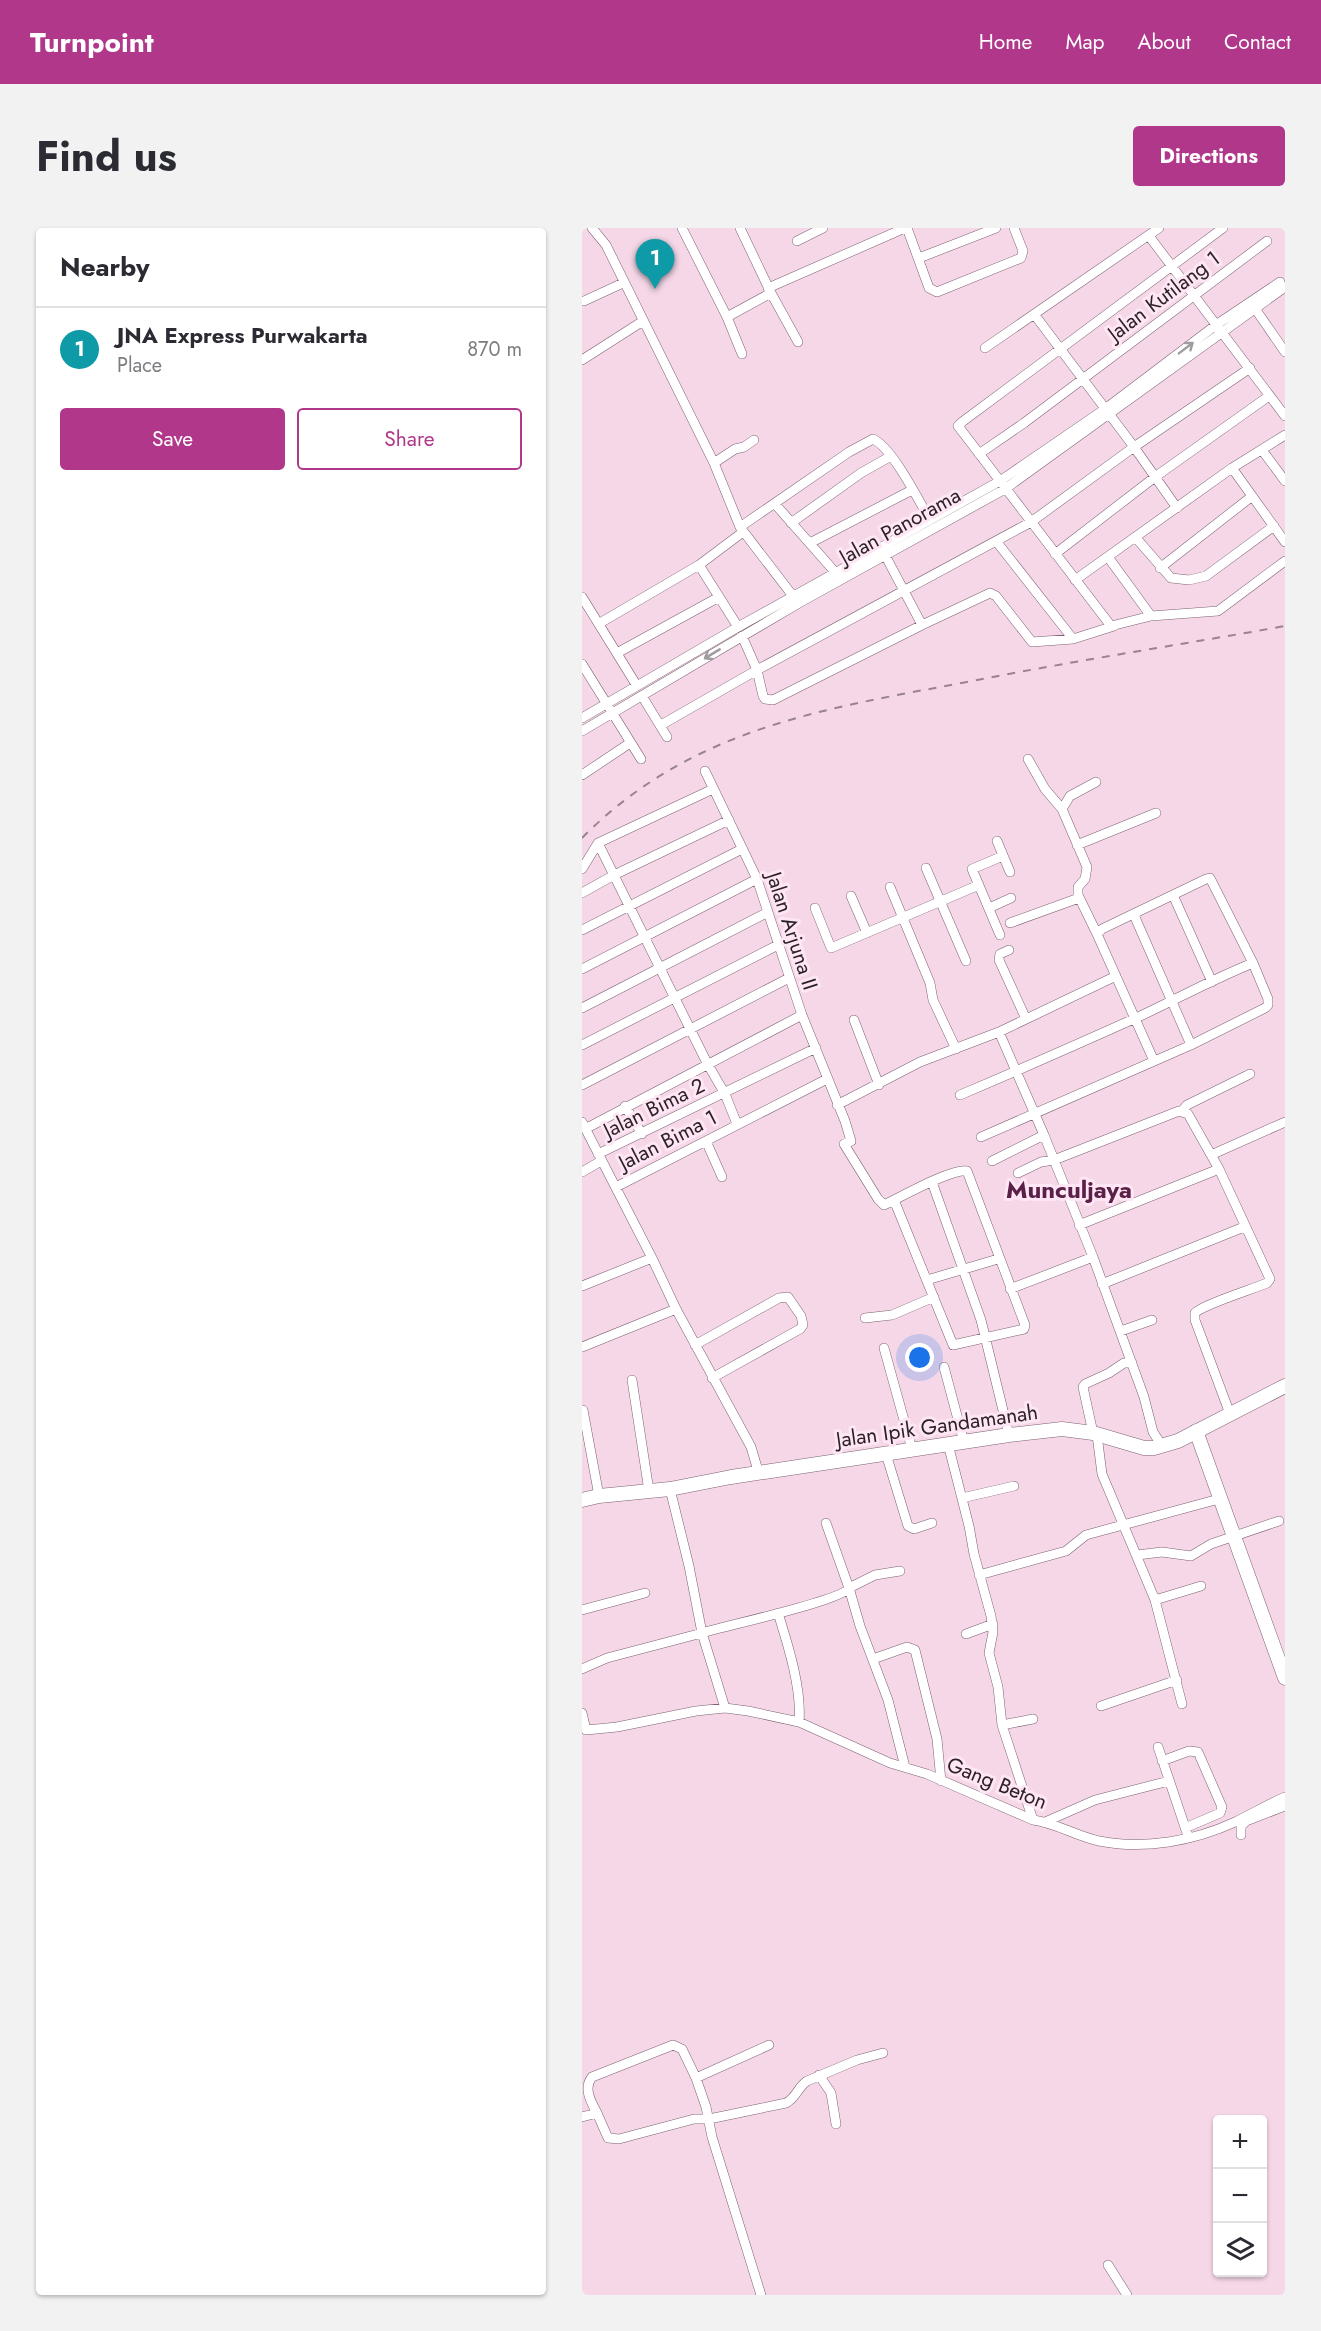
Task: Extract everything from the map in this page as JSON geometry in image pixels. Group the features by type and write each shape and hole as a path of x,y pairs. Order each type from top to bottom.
{"street":[{"path":"592,228 604,242 714,463 742,530 796,600 835,572 930,520 1003,485"},
{"path":"682,228 727,317 742,354"},
{"path":"740,228 798,342"},
{"path":"727,317 770,290 906,228 929,288 937,292 1021,258 1023,251 1014,228"},
{"path":"919,258 996,228"},
{"path":"985,348 1160,228"},
{"path":"1114,626 1110,624 1055,554 959,428 959,424 1223,228"},
{"path":"796,241 817,229"},
{"path":"1149,236 1285,416"},
{"name":"Jalan Kutilang 1","path":"979,454 1267,241"},
{"path":"584,301 623,283"},
{"path":"1107,412 1216,325 1282,285"},
{"name":"Jalan Panorama","path":"582,731 642,696 740,632 796,600 885,555 1003,485 1256,310 1282,285"},
{"path":"1256,310 1281,338 1285,352"},
{"path":"1034,314 1177,508"},
{"path":"582,360 643,321"},
{"path":"662,725 757,670 1031,522 1134,447 1250,368"},
{"path":"1055,554 1155,477 1269,396"},
{"path":"1076,579 1232,468 1285,435"},
{"path":"600,623 699,565 775,504 873,439 891,456 930,520"},
{"path":"714,463 754,440"},
{"path":"1262,450 1285,481"},
{"path":"790,523 861,473 891,456"},
{"path":"1232,468 1285,542"},
{"path":"810,543 912,490"},
{"path":"1160,568 1251,497"},
{"path":"775,504 835,572"},
{"path":"1136,538 1172,579 1189,580 1204,577 1274,526"},
{"path":"996,541 1073,639"},
{"path":"885,555 922,625"},
{"path":"1108,556 1151,616"},
{"path":"699,565 740,632 757,670 763,696 765,699 773,700 922,625 993,594 1032,642 1073,639 1151,616 1218,611 1285,561"},
{"path":"582,597 638,686"},
{"path":"617,653 719,597"},
{"path":"582,718 740,632"},
{"path":"583,669 641,759"},
{"path":"642,696 662,725 667,737"},
{"path":"582,775 630,743"},
{"path":"1028,759 1045,789 1062,809 1087,873 1078,887 1079,897 1154,1060"},
{"name":"Jalan Arjuna II","path":"705,771 757,879 802,1016 845,1121 851,1141 844,1144 882,1204 894,1200"},
{"path":"1062,809 1070,796 1096,782"},
{"path":"582,869 598,843 713,789"},
{"path":"1077,845 1156,813"},
{"path":"582,893 614,875 729,820"},
{"path":"997,841 1010,872"},
{"path":"598,843 737,1124"},
{"path":"582,930 742,849"},
{"path":"1000,935 972,869 1003,856"},
{"path":"926,868 966,961"},
{"path":"981,1137 1191,1045 1269,1005 1253,963 1210,878 1102,929 1097,934"},
{"path":"582,969 757,879"},
{"path":"815,908 831,948 979,885"},
{"path":"890,888 930,983 933,1000 956,1049"},
{"path":"851,896 867,933"},
{"path":"1173,896 1212,982"},
{"path":"1010,923 1079,897"},
{"path":"989,908 1011,898"},
{"path":"582,1008 768,912"},
{"path":"1134,915 1191,1045"},
{"path":"582,1045 778,945"},
{"path":"1009,950 1000,954 999,960 1026,1019"},
{"path":"960,1095 1136,1018 1253,963"},
{"path":"837,1105 920,1062 999,1032 1116,976"},
{"path":"582,1085 789,978"},
{"path":"759,1474 751,1447 676,1309 584,1125 802,1016"},
{"path":"854,1020 879,1085"},
{"path":"999,1032 1044,1135 1093,1257 1144,1397 1153,1432 1162,1446"},
{"name":"Jalan Bima 2","path":"582,1172 600,1158 642,1134 816,1048"},
{"path":"1018,1173 1041,1162 1054,1160 1182,1111 1187,1105 1250,1074"},
{"name":"Jalan Bima 1","path":"616,1187 827,1079"},
{"path":"625,1106 642,1134"},
{"path":"1182,1111 1188,1114 1219,1169 1270,1280 1235,1296 1200,1307 1194,1317 1230,1414"},
{"path":"1211,1155 1285,1122"},
{"path":"992,1161 1044,1135"},
{"path":"706,1141 722,1177"},
{"path":"1079,1224 1219,1169"},
{"path":"961,1170 967,1171 998,1259 1025,1326 1024,1329 953,1345 894,1200 932,1182 961,1170"},
{"path":"932,1182 964,1268 986,1337 1009,1435"},
{"path":"1102,1284 1244,1227"},
{"path":"1010,1289 1093,1257"},
{"path":"582,1286 652,1258"},
{"path":"927,1280 998,1259"},
{"path":"695,1345 779,1298 788,1297 801,1316 800,1329 712,1378"},
{"path":"864,1318 892,1315 934,1297"},
{"path":"582,1347 676,1309"},
{"path":"1121,1331 1152,1320"},
{"path":"884,1348 912,1449"},
{"path":"1132,1363 1125,1363 1084,1385 1102,1473 1155,1600 1182,1704"},
{"path":"944,1367 964,1442"},
{"path":"632,1380 649,1491"},
{"name":"Jalan Ipik Gandamanah","path":"582,1500 598,1496 670,1489 731,1477 912,1449 1062,1429 1095,1434 1144,1448 1162,1446 1178,1442 1285,1386"},
{"path":"583,1410 598,1496"},
{"path":"1196,1431 1233,1536 1279,1642 1285,1678"},
{"path":"948,1444 993,1624 989,1653 998,1687 1002,1725 1033,1820"},
{"path":"886,1454 908,1526 914,1529 932,1524"},
{"path":"962,1498 1014,1486"},
{"path":"670,1489 690,1566 702,1633 725,1708"},
{"path":"980,1575 1066,1551 1086,1535 1219,1499"},
{"path":"1137,1555 1162,1552 1191,1556 1205,1546 1279,1521"},
{"path":"826,1523 888,1700 905,1767"},
{"path":"582,1669 607,1658 842,1594 875,1575 900,1571"},
{"path":"1155,1600 1201,1586"},
{"path":"582,1610 645,1593"},
{"path":"778,1613 796,1685 800,1712 799,1722"},
{"path":"966,1634 993,1624"},
{"path":"873,1659 907,1647 915,1650 937,1739 941,1781"},
{"path":"1101,1706 1177,1680"},
{"name":"Gang Beton","path":"584,1730 617,1727 696,1711 725,1708 748,1711 799,1722 890,1763 927,1774 1033,1820 1045,1822 1071,1834 1110,1843 1156,1843 1236,1821 1285,1797"},
{"path":"582,1713 584,1730"},
{"path":"1002,1725 1033,1719"},
{"path":"1158,1747 1162,1761 1187,1833 1220,1813 1222,1807 1198,1752 1190,1751 1162,1761"},
{"path":"1045,1822 1095,1800 1169,1781"},
{"path":"1241,1835 1241,1826 1245,1821 1285,1806"},
{"path":"761,2295 712,2137 709,2119 696,2078 682,2049 673,2045 590,2079 588,2091 606,2134 611,2139 619,2139 694,2119 709,2119 786,2103 792,2100 802,2085 819,2075 857,2060 883,2053"},
{"path":"696,2078 769,2045"},
{"path":"819,2075 831,2093 836,2124"},
{"path":"582,2117 597,2113"},
{"path":"1108,2265 1127,2295"}],"railway":[{"path":"582,838 624,801 668,771 714,747 761,729 861,702 1046,667 1285,626"}],"place":[{"name":"JNA Express Purwakarta","path":"655,289"}],"district":[{"name":"Munculjaya","path":"1069,1190"}]}
